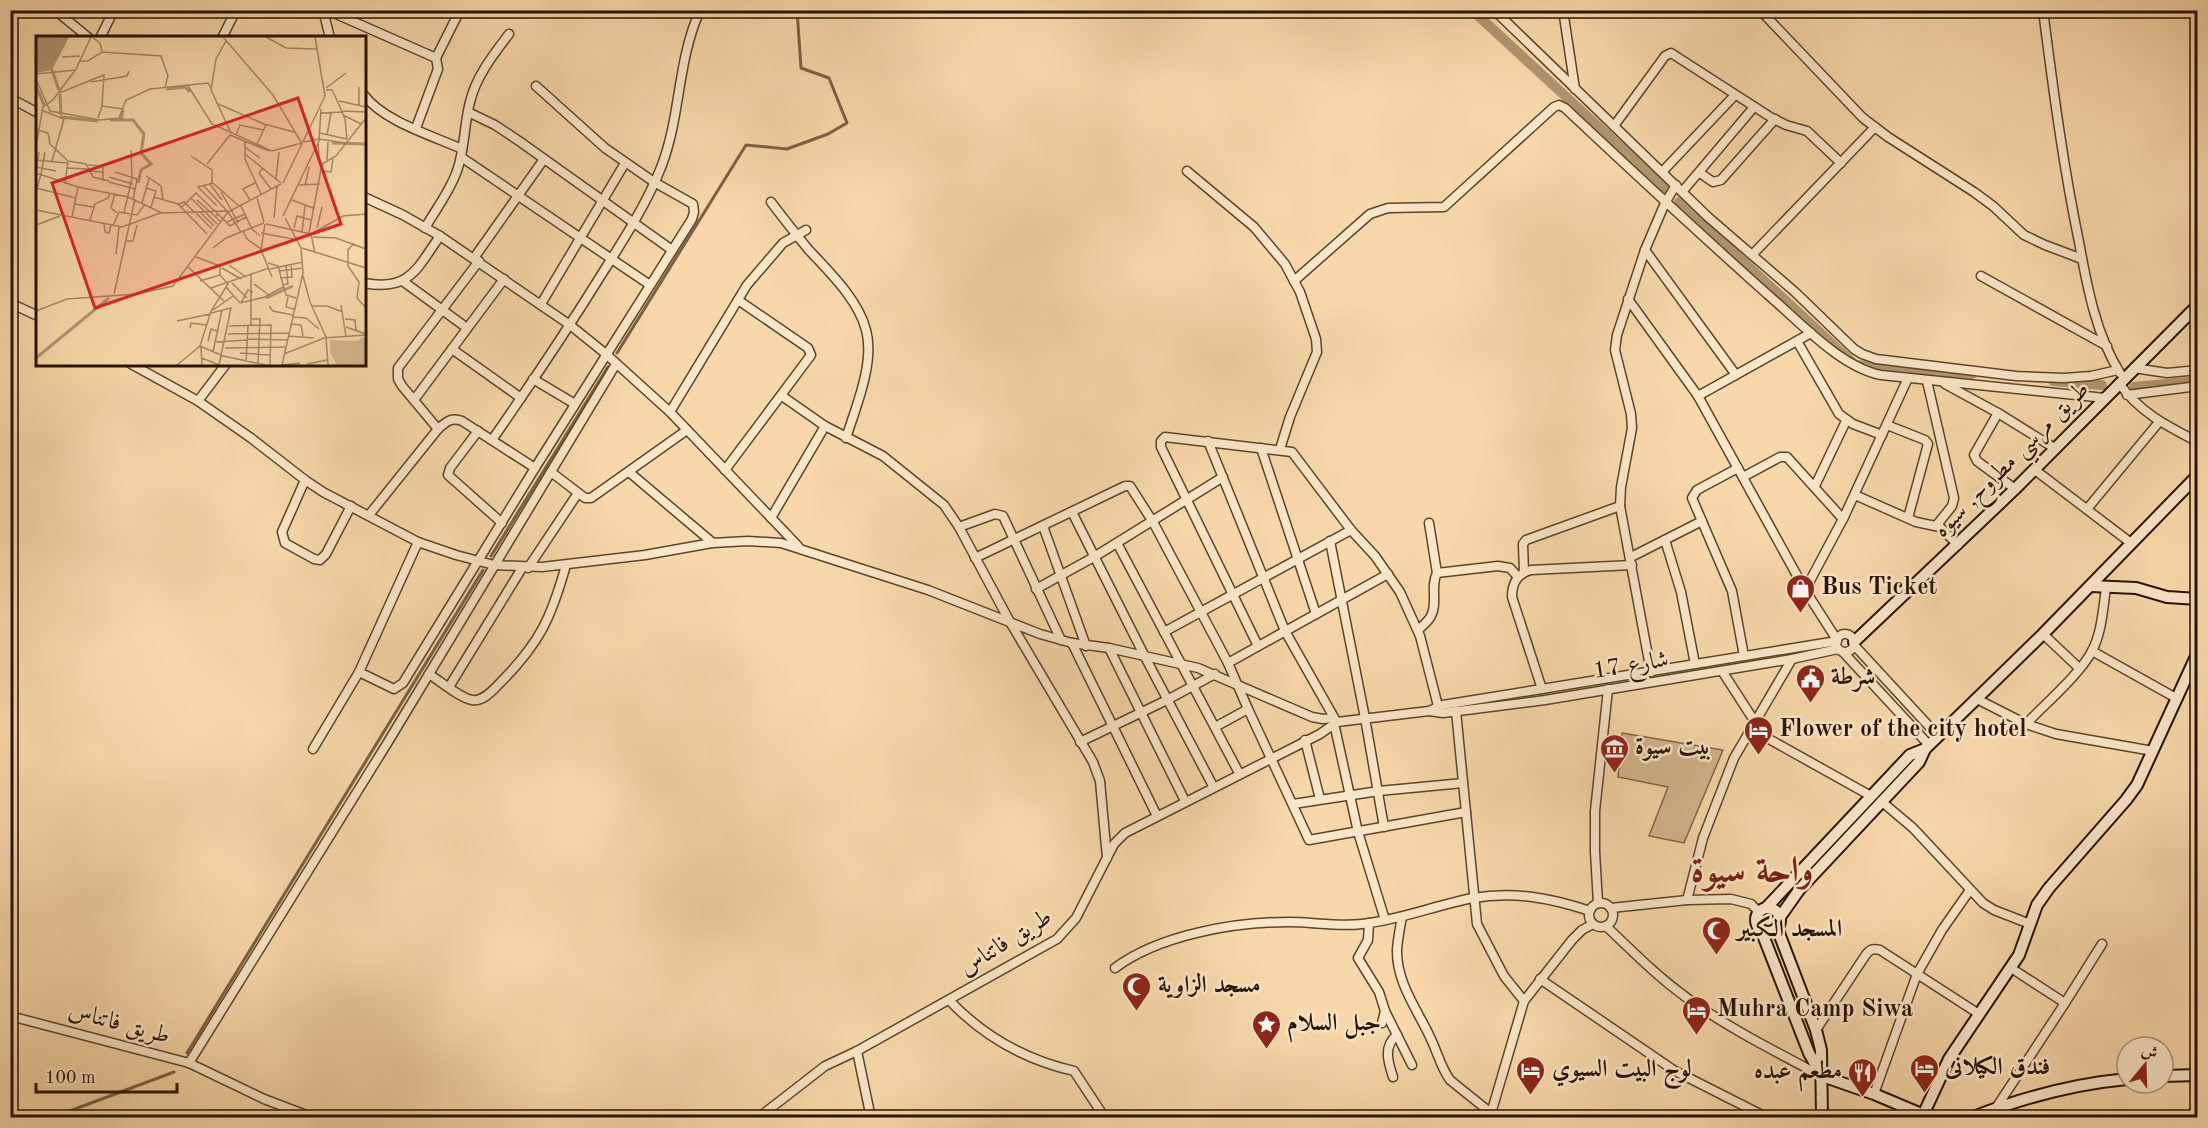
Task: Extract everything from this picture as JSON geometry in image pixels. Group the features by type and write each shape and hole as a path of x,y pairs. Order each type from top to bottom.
{"street":[{"path":"55,10 87,36"},
{"path":"101,36 114,10"},
{"path":"223,36 236,10"},
{"path":"325,10 330,36"},
{"path":"325,10 436,58"},
{"path":"416,128 438,69 436,58 456,18 456,10"},
{"path":"492,440 570,325 633,222 654,182 668,145 686,47 700,10"},
{"path":"1494,10 1679,188 1854,349 1869,357 1952,369 2055,378 2120,377"},
{"path":"1563,10 1575,89"},
{"path":"1760,10 1850,105 1875,127 1974,192 2024,235 2082,259"},
{"path":"2043,10 2061,142 2082,259 2095,312 2107,346 2127,395 2159,422 2198,442"},
{"path":"425,228 455,177 476,85 489,60 509,33"},
{"path":"1614,126 1669,53 1775,119 1809,132 1841,162"},
{"path":"359,672 394,688 400,686 692,219 694,208 690,202 625,163 596,141 536,86"},
{"path":"1663,171 1735,95"},
{"path":"10,98 36,112"},
{"path":"366,100 390,116 461,153 517,195 650,285"},
{"path":"1294,282 1370,214 1388,208 1444,207 1557,105 1565,108 1665,203 1811,333 1862,370 1881,375 1942,383 2105,398"},
{"path":"1651,672 1620,506 1621,487 1632,428 1616,343 1645,250 1665,203 1679,188 1700,173 1754,107"},
{"path":"468,112 495,125 672,250"},
{"path":"1700,173 1713,182 1718,182 1775,119"},
{"path":"1752,255 1875,127"},
{"path":"438,429 398,379 398,368 441,310 517,195 544,159"},
{"path":"541,304 625,163"},
{"path":"1187,171 1254,227 1284,264 1300,292 1317,347 1280,449"},
{"path":"366,198 440,236 476,259 570,325 606,354 670,412 799,547"},
{"path":"771,202 844,290 860,315 867,332 863,386 846,438"},
{"path":"670,412 747,285 777,249 796,234 806,230"},
{"path":"366,283 377,286 404,282 440,236"},
{"path":"1645,250 1737,375"},
{"path":"1981,276 2107,346"},
{"path":"414,400 504,279"},
{"path":"404,282 467,328"},
{"path":"1628,299 1698,396 1805,590 1839,645 1927,747"},
{"path":"725,470 810,359 811,351 738,300"},
{"path":"10,303 36,315"},
{"name":"طريق مرسي مطروح, سيوه","path":"1854,644 2056,449 2105,398 2120,377 2134,368 2198,305"},
{"path":"1698,396 1811,333"},
{"path":"1797,341 1834,408 1846,421 1882,435"},
{"path":"452,349 521,398"},
{"path":"189,1064 616,364"},
{"path":"135,366 198,401 305,480 418,542 456,555 494,565 525,568 566,566 713,543 767,542 799,547 928,590 1061,640 1144,655 1215,674 1318,719 1334,721"},
{"path":"198,401 224,366"},
{"path":"2134,368 2167,373 2198,370"},
{"path":"1805,590 1855,495 1908,378"},
{"path":"533,379 575,404"},
{"path":"1927,381 1954,498 1952,506 1936,526"},
{"path":"1942,383 1998,413 2056,449"},
{"path":"2127,395 2198,387"},
{"path":"782,396 825,426 883,456 944,505 959,527 1010,622 1093,762 1100,781 1107,858"},
{"path":"1998,413 1974,455 1977,460 2015,489"},
{"path":"369,515 438,429 447,421 455,419 478,431 535,468"},
{"path":"1815,486 1846,421"},
{"path":"2087,509 2159,422"},
{"path":"1887,424 1925,440 1928,444 1908,518"},
{"path":"771,519 825,426"},
{"path":"551,472 578,493 587,498 594,497 687,430"},
{"path":"478,431 450,468 448,475 502,522"},
{"path":"1257,646 1161,447 1161,441 1165,437 1292,452 1375,556 1400,592 1418,630 1438,706"},
{"path":"1208,441 1285,631 1334,721 1348,795 1385,920"},
{"path":"1261,448 1316,614"},
{"path":"1743,477 1784,456 1791,459 1843,519"},
{"path":"1738,468 1697,490 1692,501 1732,591 1744,656"},
{"path":"2034,470 2131,543"},
{"path":"629,472 713,543"},
{"path":"1761,930 1769,932 1779,923 1793,896 1919,762 1927,747 2091,586 2198,475"},
{"path":"1036,589 1094,558 1223,477"},
{"path":"305,480 282,532 285,543 294,549 317,560 322,559 351,506"},
{"path":"975,558 1128,486 1132,488 1153,522 1228,663 1309,840 1466,812"},
{"path":"449,687 525,568 578,493"},
{"path":"1855,495 1908,518 1936,526 1944,530 1958,545"},
{"path":"1542,689 1512,597 1512,588 1521,574 1523,544 1526,540 1620,506"},
{"path":"1072,512 1213,786"},
{"path":"959,527 995,513 1003,516 1061,640"},
{"path":"1437,573 1498,566 1510,568 1521,574 1631,561 1702,521"},
{"path":"1418,630 1433,613 1434,581 1437,573 1429,523"},
{"path":"1043,526 1086,646"},
{"path":"1164,632 1352,530"},
{"path":"1665,540 1681,592 1695,664"},
{"path":"1330,541 1384,827"},
{"path":"313,749 359,672 418,542"},
{"path":"1117,543 1239,773"},
{"path":"429,674 469,699 477,700 494,689 527,655 543,629 554,607 566,566"},
{"path":"1228,663 1388,574"},
{"path":"2091,586 2136,588 2167,597 2198,599"},
{"path":"2026,724 2092,651 2097,638 2106,588"},
{"path":"1839,645 1846,634 1938,736"},
{"path":"2043,634 2079,668"},
{"path":"1072,643 1157,816"},
{"path":"1839,645 1850,651 1854,644"},
{"name":"شارع 17","path":"1430,711 1438,706 1744,656 1839,645"},
{"name":"شارع 17","path":"1334,721 1430,711 1443,713 1608,689 1792,659 1839,645"},
{"path":"1109,648 1185,801"},
{"path":"2092,651 2176,699"},
{"path":"1606,926 1655,973 1697,1006 1746,1036 1822,1076 1927,1115 1949,1059 2011,968 2022,947 2037,905 2137,785 2198,652"},
{"path":"1687,900 1695,865 1714,805 1734,758 1792,659"},
{"path":"1722,670 1753,725 1871,796"},
{"path":"1080,742 1215,674"},
{"path":"1598,903 1605,904 1611,909 1613,918 1606,926 1599,927 1589,918 1590,911 1598,903 1595,812 1608,689"},
{"path":"1887,700 1897,692"},
{"path":"1977,699 2026,724 2081,740 2154,751"},
{"path":"1215,727 1248,709"},
{"path":"1456,711 1477,924 1504,976 1524,1001"},
{"name":"طريق فاتناس","path":"758,1118 825,1066 857,1051 1057,939 1076,918 1119,838 1213,786 1320,734 1334,721"},
{"path":"1305,740 1320,799"},
{"path":"1822,1076 1809,1053 1756,921 1763,910 1910,755 1927,747"},
{"path":"1293,804 1378,790 1463,783"},
{"path":"1881,801 1913,828 1970,891 1994,910 2030,924"},
{"path":"1874,1094 1917,974 1942,930 1970,891"},
{"path":"1114,968 1124,960 1158,944 1198,933 1249,924 1292,922 1349,926 1385,920 1473,898 1498,895 1534,896 1590,911"},
{"path":"1611,909 1687,900 1742,900 1763,910 1775,910 1821,1050 1822,1118"},
{"path":"1402,916 1397,948 1398,961 1409,997 1431,1038 1445,1074 1490,1115 1524,1001 1582,930 1593,924"},
{"path":"1370,923 1368,940 1358,958 1379,992 1385,1011 1412,1065"},
{"path":"1996,1108 2102,944"},
{"path":"1816,1030 1871,949 1880,950 1979,1014"},
{"path":"2011,968 2066,1003"},
{"path":"1540,979 1675,1071 1768,1118"},
{"path":"949,1000 966,1018 1000,1042 1045,1064 1074,1071 1105,1118"},
{"path":"1382,1023 1385,1011"},
{"name":"طريق فاتناس","path":"10,1016 189,1064 285,1108 314,1118"},
{"path":"1393,1077 1387,1060 1391,1039 1396,1035"},
{"path":"857,1051 871,1118"},
{"path":"2175,1076 2198,1075"},
{"path":"1971,1118 1996,1108 2085,1085 2115,1081"}],"shaded area":[{"path":"1622,733 1723,750 1684,843 1649,836 1668,787 1618,777"}],"waterway":[{"path":"617,353 746,145 787,149 828,134 847,123 829,78 801,68 797,10"},
{"path":"1472,10 1667,190"},
{"path":"1679,202 1855,365 1972,374"},
{"path":"491,556 608,367"},
{"path":"2053,381 2102,385"},
{"path":"2134,387 2198,381"},
{"path":"187,1053 483,570"},
{"path":"51,1118 174,1072"}],"place":[{"name":"Bus Ticket","path":"1800,614"},
{"name":"شرطة","path":"1810,704"},
{"name":"Flower of the city hotel","path":"1758,756"},
{"name":"بيت سيوة","path":"1614,774"},
{"name":"المسجد الكبير","path":"1716,956"},
{"name":"مسجد الزاوية","path":"1137,1012"},
{"name":"Muhra Camp Siwa","path":"1696,1036"},
{"name":"جبل السلام","path":"1266,1050"},
{"name":"فندق الكيلانى","path":"1924,1094"},
{"name":"لوج البيت السيوي","path":"1531,1096"},
{"name":"مطعم عبده","path":"1863,1098"}],"district":[{"name":"واحة سيوة","path":"1752,872"}]}
